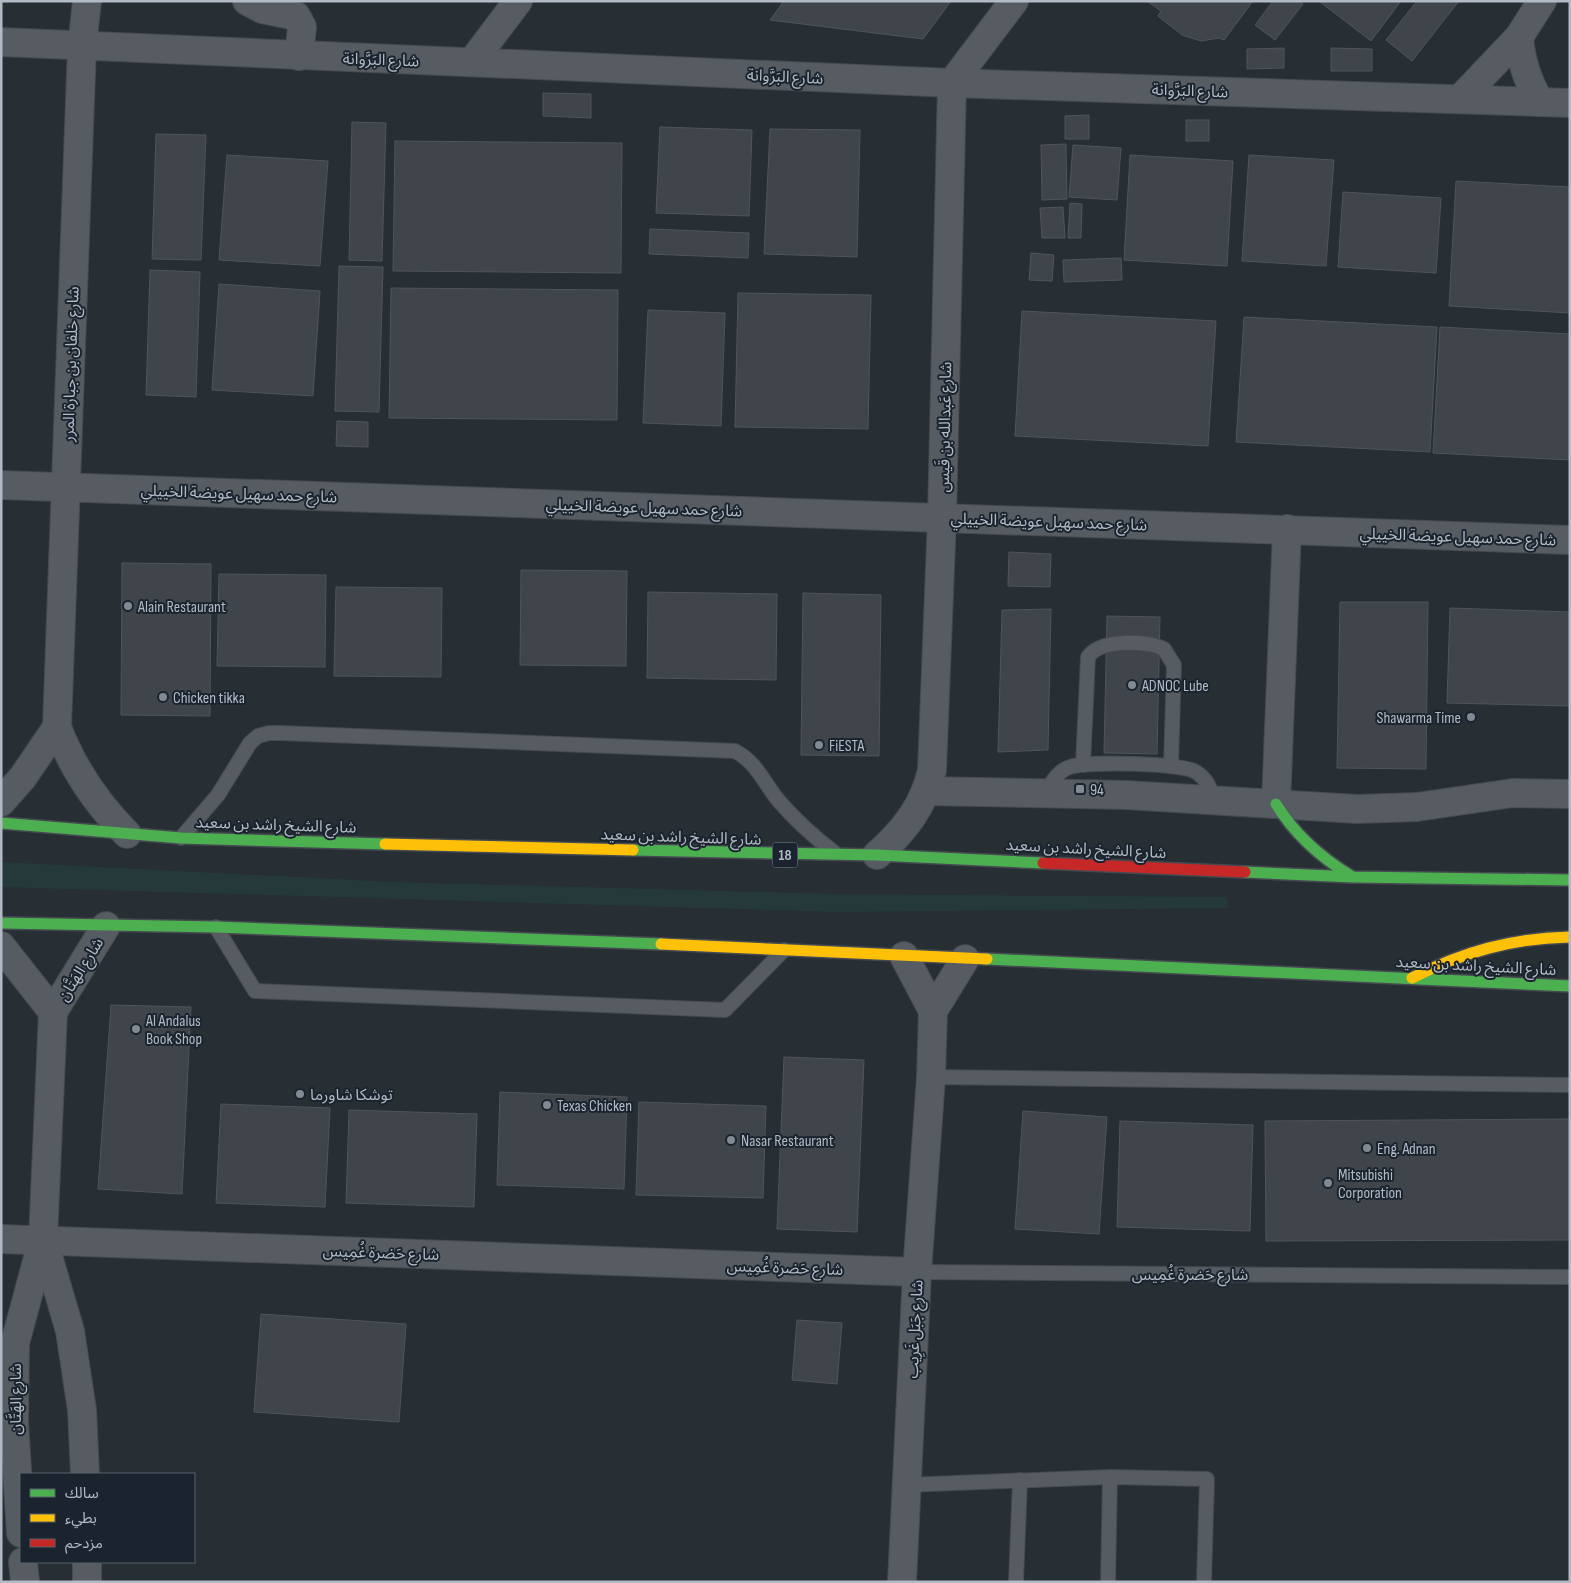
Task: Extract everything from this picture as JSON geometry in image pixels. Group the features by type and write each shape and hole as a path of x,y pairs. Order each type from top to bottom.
{"main road":[{"path":"1276,804 1298,836 1333,865 1352,876"},
{"name":"شارع الشيخ راشد بن سعيد","path":"1,823 181,838 839,856 877,855 1352,876 1570,880"},
{"name":"شارع الشيخ راشد بن سعيد","path":"1,923 216,927 784,949 1570,986"},
{"path":"1411,979 1452,957 1496,943 1541,936 1570,937"}],"street":[{"name":"شارع خلفان بن جبارة المرر","path":"87,1 82,46 57,727 66,751 83,781 108,816 127,834"},
{"path":"247,1 262,9 296,16 302,27 299,56"},
{"path":"472,62 518,1"},
{"path":"952,83 1014,1"},
{"path":"1461,98 1519,37 1542,1"},
{"path":"1519,37 1522,64 1540,102"},
{"name":"شارع البَرَّوانة","path":"1,42 952,83 1570,103"},
{"name":"شارع عَبدالله بن قَيس","path":"877,855 906,826 927,791 932,770 942,517 952,83"},
{"name":"شارع حمد سهيل عويضة الخييلي","path":"1,485 1570,540"},
{"path":"1276,804 1287,529"},
{"path":"1,802 23,777 57,727"},
{"path":"927,791 1047,792 1388,809 1417,807 1513,793 1570,794"},
{"name":"شارع الهَتَّان","path":"20,1517 14,1422 15,1343 43,1239 53,1012 106,926"},
{"name":"شارع الهَتَّان","path":"1,946 53,1012"},
{"path":"904,956 934,1011"},
{"path":"934,1011 965,959"},
{"name":"شارع جَبَل غَرِيب","path":"902,1582 905,1485 934,1011"},
{"name":"شارع حَضرة غُمِيس","path":"1,1239 43,1239 917,1272"},
{"name":"شارع الهَتَّان","path":"43,1239 70,1331 82,1410 85,1473"},
{"path":"23,1563 25,1582"},
{"path":"87,1563 87,1582"}],"lane":[{"path":"1084,765 1088,657 1092,651 1104,645 1147,644 1164,649 1174,665 1171,766"},
{"path":"181,838 218,795 250,743 258,736 280,733 735,751 755,765 777,798 796,820 839,856"},
{"path":"1047,792 1059,774 1068,768 1084,765 1171,766 1195,771 1211,789 1214,801"},
{"path":"216,927 255,991 716,1010 725,1010 784,949"},
{"path":"931,1077 1570,1085"},
{"name":"شارع حَضرة غُمِيس","path":"917,1272 1570,1277"},
{"path":"905,1485 1110,1477 1207,1480 1204,1582"},
{"path":"1108,1582 1110,1477"},
{"path":"1016,1582 1020,1480"}],"green space":[{"path":"1,862 395,882 836,894 1227,897 1228,908 836,912 1,887"}],"building":[{"path":"784,1 951,1 923,39 770,20"},
{"path":"1147,1 1253,1 1224,40 1219,38 1201,41 1182,35 1158,16 1161,11"},
{"path":"1273,1 1299,1 1303,4 1275,40 1255,25"},
{"path":"1319,1 1401,1 1371,41"},
{"path":"1417,1 1459,1 1412,61 1386,40"},
{"path":"1284,48 1284,68 1247,69 1247,49"},
{"path":"1331,48 1372,49 1372,71 1331,71"},
{"path":"543,93 591,94 591,118 543,116"},
{"path":"1089,115 1089,139 1065,139 1065,116"},
{"path":"1186,120 1209,120 1209,141 1186,141"},
{"path":"352,122 386,123 382,261 349,260"},
{"path":"660,127 752,130 749,216 656,213"},
{"path":"770,129 860,130 857,257 764,254"},
{"path":"156,134 206,135 201,260 152,259"},
{"path":"395,141 622,143 621,273 393,271"},
{"path":"1066,144 1067,199 1042,200 1041,145"},
{"path":"1073,145 1121,148 1117,200 1069,197"},
{"path":"227,155 328,161 320,266 219,260"},
{"path":"1130,155 1233,161 1227,266 1124,260"},
{"path":"1249,155 1334,160 1326,266 1242,261"},
{"path":"1456,181 1570,187 1570,313 1449,306"},
{"path":"1343,192 1441,198 1436,273 1338,267"},
{"path":"1070,203 1082,204 1081,238 1068,238"},
{"path":"1063,207 1065,238 1042,238 1040,208"},
{"path":"650,229 749,233 748,258 649,254"},
{"path":"1031,253 1054,255 1052,281 1029,280"},
{"path":"1121,258 1122,280 1064,282 1063,260"},
{"path":"339,266 383,267 379,412 335,411"},
{"path":"150,270 200,272 196,397 146,395"},
{"path":"219,284 320,291 313,396 212,390"},
{"path":"391,288 618,290 617,420 389,418"},
{"path":"738,293 871,295 868,429 735,427"},
{"path":"648,310 725,313 721,426 643,423"},
{"path":"1022,311 1216,321 1208,446 1015,436"},
{"path":"1244,317 1437,327 1430,452 1236,442"},
{"path":"1440,327 1570,334 1570,460 1433,453"},
{"path":"337,421 368,422 368,447 336,446"},
{"path":"1009,552 1051,554 1050,587 1008,586"},
{"path":"122,563 211,564 210,716 121,715"},
{"path":"521,570 627,571 626,666 520,665"},
{"path":"219,574 326,575 325,667 217,666"},
{"path":"336,587 442,588 441,677 334,676"},
{"path":"648,592 777,594 776,680 647,678"},
{"path":"803,593 881,595 879,756 801,755"},
{"path":"1340,602 1428,602 1426,769 1337,768"},
{"path":"1450,608 1570,612 1570,706 1447,703"},
{"path":"1051,609 1048,750 998,752 1002,610"},
{"name":"ADNOC Lube","path":"1107,616 1160,617 1157,754 1104,753"},
{"path":"111,1005 191,1007 182,1194 98,1189"},
{"path":"784,1057 864,1060 857,1232 777,1229"},
{"path":"500,1092 627,1097 624,1189 497,1185"},
{"path":"639,1102 766,1106 763,1198 636,1195"},
{"path":"221,1104 330,1108 325,1207 216,1203"},
{"path":"349,1110 477,1114 474,1207 346,1203"},
{"path":"1023,1111 1107,1117 1099,1234 1015,1229"},
{"path":"1570,1119 1570,1240 1266,1241 1265,1121"},
{"path":"1120,1121 1253,1125 1250,1231 1117,1227"},
{"path":"261,1314 406,1324 399,1422 254,1412"},
{"path":"797,1320 842,1323 837,1384 792,1380"}],"traffic: fast":[{"path":"1276,804 1291,826 1309,844 1351,876"},
{"path":"1,823 181,838 385,844"},
{"path":"633,850 877,855 1043,863"},
{"path":"1245,872 1353,877 1570,880"},
{"path":"1,923 216,927 661,944"},
{"path":"987,959 1570,986"}],"traffic: slow":[{"path":"385,844 633,850"},
{"path":"1412,978 1450,961 1488,948 1528,940 1570,937"},
{"path":"661,944 987,959"}],"traffic: jam":[{"path":"1043,863 1245,872"}],"place":[{"name":"Alain Restaurant","path":"128,606"},
{"name":"ADNOC Lube","path":"1132,685"},
{"name":"Chicken tikka","path":"163,697"},
{"name":"Shawarma Time","path":"1471,717"},
{"name":"FiESTA","path":"819,745"},
{"name":"94","path":"1080,789"},
{"name":"Al Andalus Book Shop","path":"136,1029"},
{"name":"توشكا شاورما","path":"300,1094"},
{"name":"Texas Chicken","path":"547,1105"},
{"name":"Nasar Restaurant","path":"731,1140"},
{"name":"Eng. Adnan","path":"1367,1148"},
{"name":"Mitsubishi Corporation","path":"1328,1183"}]}
